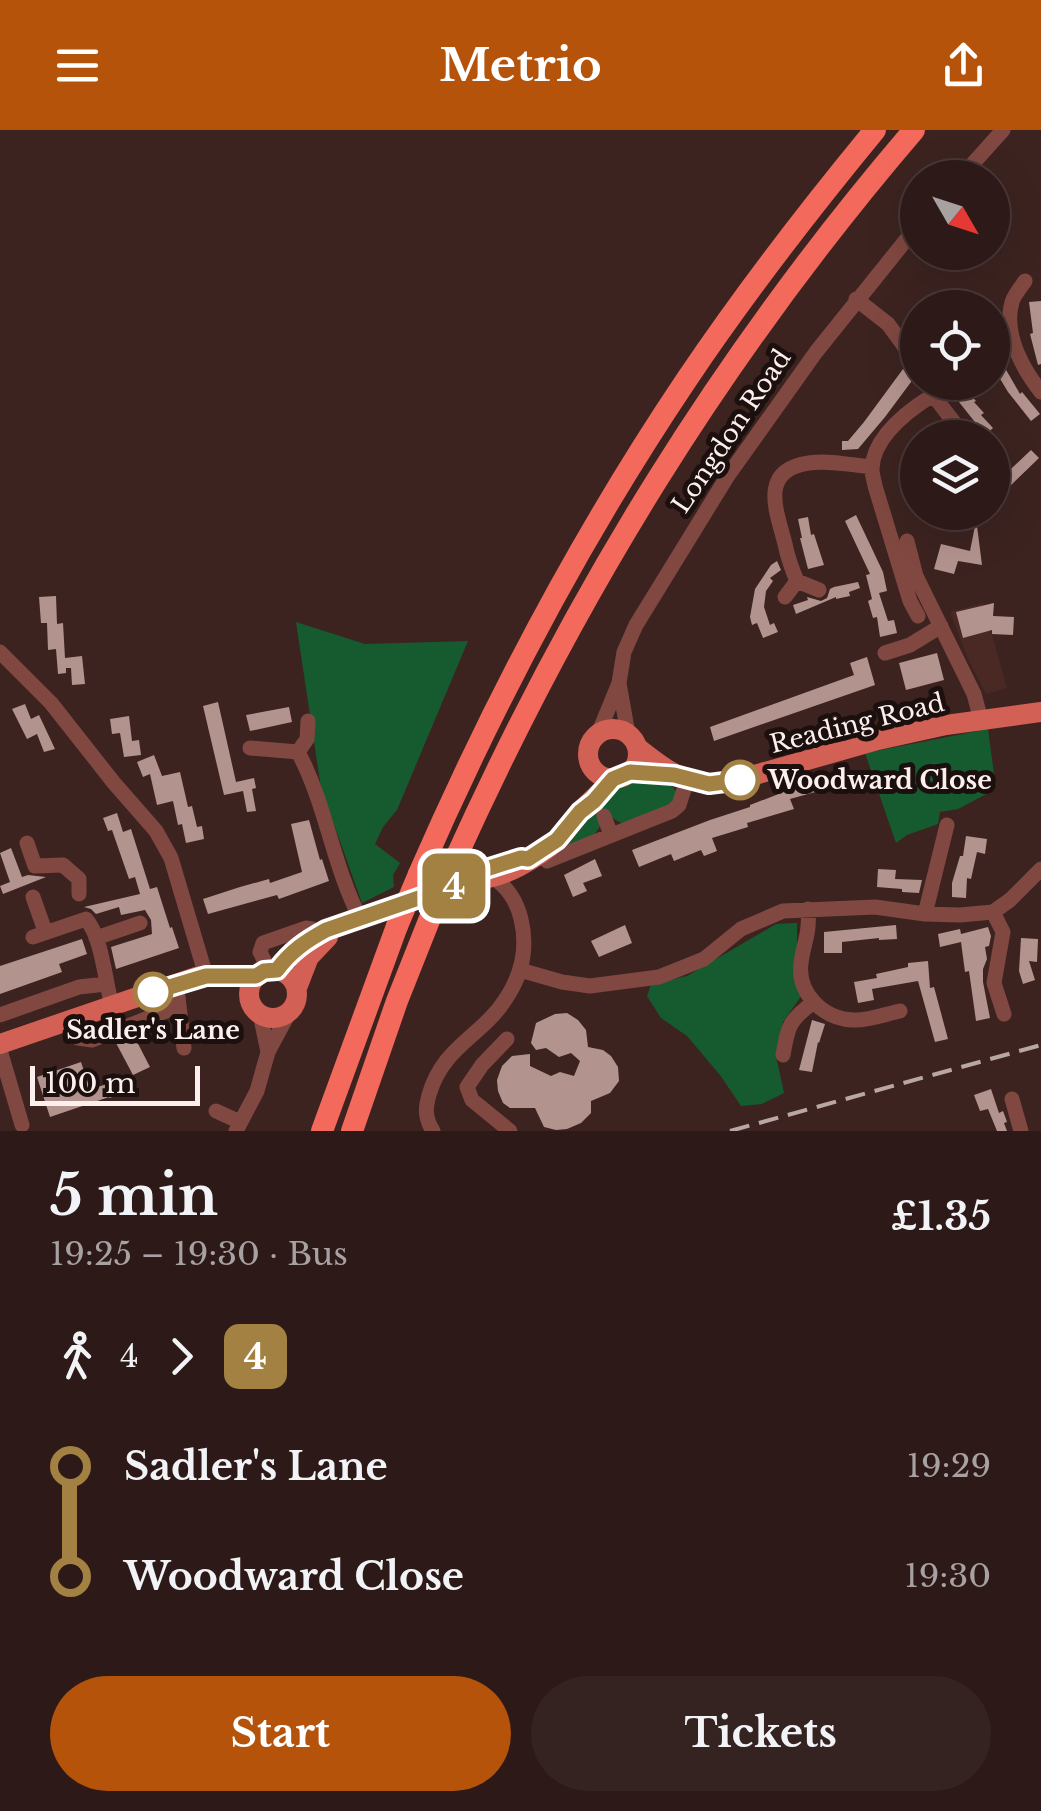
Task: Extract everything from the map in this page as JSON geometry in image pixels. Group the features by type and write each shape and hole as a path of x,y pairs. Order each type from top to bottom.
{"highway":[{"path":"322,1131 418,874 507,685 614,492 686,380 752,285 875,130"},
{"path":"352,1131 398,1001 454,862 494,772 582,605 651,486 731,365 914,130"}],"main road":[{"name":"Reading Road","path":"622,776 726,783 864,743 1041,712"},
{"path":"580,812 589,749 598,734 613,729 681,778"},
{"path":"255,1009 249,992 312,932 482,878 483,870 521,858 531,863 637,760 633,740"},
{"path":"590,763 599,774 622,776"},
{"path":"215,976 255,1009 276,1018 290,1010 296,1000 296,988 314,950 350,922"},
{"path":"0,1047 78,1035 112,1006 174,984 267,972 290,976 296,988"}],"street":[{"path":"976,160 1003,130"},
{"name":"Longdon Road","path":"598,734 619,683 624,652 643,612 755,436 856,299 900,246"},
{"path":"1025,281 1009,300 1011,337 1024,369 1041,392"},
{"path":"856,299 888,324 900,340"},
{"path":"918,616 874,486 872,466 883,441 920,400"},
{"path":"819,590 797,581 787,559 774,488 786,472 809,462 872,466"},
{"path":"906,541 916,576 974,694 981,720"},
{"path":"785,597 797,581"},
{"path":"885,653 910,645 940,626"},
{"path":"0,652 50,703 156,831 171,858 215,976"},
{"name":"Longdon Road","path":"619,683 633,740"},
{"path":"298,752 307,739 308,721"},
{"path":"250,748 298,752"},
{"path":"298,752 311,776 350,922"},
{"path":"516,900 531,863 676,809 681,778"},
{"path":"604,816 611,835"},
{"path":"925,914 947,826"},
{"path":"27,843 34,866 64,865 78,879 80,906 96,938 112,1006"},
{"path":"520,970 590,986 659,977 704,959 740,929 783,911 875,907 925,914 992,912 1041,869"},
{"path":"433,1131 426,1114 434,1080 452,1053 499,1009 520,970 524,936 516,900 498,880 482,878"},
{"path":"33,897 39,934 86,918"},
{"path":"808,909 810,929 801,966 803,987 814,1002 832,1016 856,1021 900,1011"},
{"path":"992,912 1003,932 994,982 1004,1014"},
{"path":"96,938 140,923"},
{"path":"0,1015 78,986 106,984"},
{"path":"174,984 184,1048"},
{"path":"782,1055 794,1016 814,1002"},
{"path":"78,1035 92,1040 179,1006"},
{"path":"255,1009 268,1052"},
{"path":"216,1110 238,1127 260,1083 268,1052 290,1010"},
{"path":"475,1031 502,1044 472,1078 467,1092 510,1131"},
{"path":"0,1047 22,1126"},
{"path":"1012,1099 1021,1131"}],"shaded area":[{"path":"983,603 1007,688 986,694 950,612"}],"green space":[{"path":"296,622 365,644 468,641 397,810 375,844 400,863 393,875 394,887 362,903 321,788"},
{"path":"988,729 996,789 958,809 940,812 938,824 896,843 865,753"},
{"path":"635,780 671,785 678,793 677,801 629,822 621,823 608,815 594,835 553,855 576,835 611,793"},
{"path":"797,923 797,987 802,995 783,1022 776,1056 784,1093 762,1104 741,1106 687,1036 661,1018 647,996 651,984 687,976 776,924"}],"building":[{"path":"1041,301 1038,365 1030,334 1033,333 1029,302"},
{"path":"900,373 900,397 885,417 858,449 842,450 842,441 848,441"},
{"path":"1010,377 1020,394 1040,414 1031,421 1010,395"},
{"path":"975,400 986,420 973,420 959,402"},
{"path":"1031,450 1039,458 1010,486 1010,470"},
{"path":"856,515 883,572 887,591 879,593 888,621 894,620 897,633 880,637 877,617 873,618 866,575 870,574 845,521"},
{"path":"808,517 824,565 808,569 798,519"},
{"path":"974,530 978,530 982,565 958,561 954,574 934,569 941,544 970,551"},
{"path":"777,561 781,570 770,578 773,581 766,591 764,607 770,625 774,623 778,632 763,638 750,617 755,589"},
{"path":"858,582 860,588 849,592 850,596 836,597 796,614 793,605 808,600 807,597 821,601 830,589"},
{"path":"56,596 57,624 63,623 65,658 82,656 85,684 72,685 71,668 58,674 56,649 48,650 47,623 41,623 39,597"},
{"path":"994,603 993,616 1014,617 1013,635 992,634 992,630 963,638 956,612"},
{"path":"937,653 944,680 906,690 899,663"},
{"path":"867,657 875,685 714,741 710,727 854,675 850,663"},
{"path":"218,702 236,782 254,778 256,811 247,812 243,791 224,795 203,706"},
{"path":"25,704 31,719 39,715 55,749 44,752 37,734 27,739 12,709"},
{"path":"289,707 292,722 250,731 246,715"},
{"path":"129,716 132,741 139,740 141,755 124,757 120,733 112,734 110,719"},
{"path":"154,755 162,776 180,772 188,807 192,806 197,827 202,826 204,839 186,843 173,801 157,805 150,774 143,777 137,762"},
{"path":"823,780 826,789 790,799 794,809 712,838 717,851 704,856 701,850 674,861 671,854 639,867 632,850"},
{"path":"117,813 123,832 131,829 150,889 157,887 179,948 116,969 111,947 152,934 145,910 121,915 119,907 96,914 84,907 140,894 135,877 129,879 112,830 108,831 103,818"},
{"path":"309,820 329,881 279,899 277,895 208,914 203,899 302,872 291,824"},
{"path":"966,836 987,839 985,854 977,852 971,879 967,878 966,898 952,897 952,883"},
{"path":"11,848 22,877 46,877 3,894 0,886 10,882 0,853"},
{"path":"595,859 602,876 583,883 587,891 573,897 564,875"},
{"path":"878,869 896,870 895,879 922,880 919,893 877,887"},
{"path":"625,925 632,943 599,957 591,941"},
{"path":"896,925 897,939 842,942 842,953 824,953 824,932"},
{"path":"988,927 991,936 989,946 985,947 983,982 990,1018 976,1021 961,942 940,947 938,934 960,929 961,934"},
{"path":"1021,938 1038,939 1037,962 1029,961 1035,980 1023,984 1019,971"},
{"path":"82,939 87,954 59,964 62,972 0,994 0,966"},
{"path":"928,961 930,988 934,987 948,1039 935,1042 918,981 872,989 874,1000 858,1003 854,982 877,978 876,974 908,967 908,963"},
{"path":"567,1013 586,1030 588,1047 611,1056 618,1067 619,1081 610,1093 591,1101 591,1113 581,1123 556,1130 544,1127 535,1108 510,1108 503,1103 497,1080 502,1066 512,1056 530,1054 530,1066 551,1076 560,1072 574,1076 580,1061 571,1053 559,1057 546,1048 536,1050 531,1043 536,1023"},
{"path":"812,1020 825,1024 812,1072 799,1070"},
{"path":"134,1036 150,1067 133,1075 116,1043"},
{"path":"81,1062 90,1089 122,1080 127,1093 50,1117 37,1077"},
{"path":"991,1089 999,1113 1003,1111 1007,1131 997,1131 988,1109 980,1111 974,1095"}],"railway":[{"path":"730,1131 1041,1045"}],"bus line":[{"name":"4","path":"153,992 206,976 256,976 277,970 289,954 326,930 473,879 483,870 528,859 557,840 613,779 630,772 674,775 709,784 740,780"}],"place":[{"name":"Woodward Close","path":"740,780"},
{"name":"Sadler's Lane","path":"153,992"}]}
